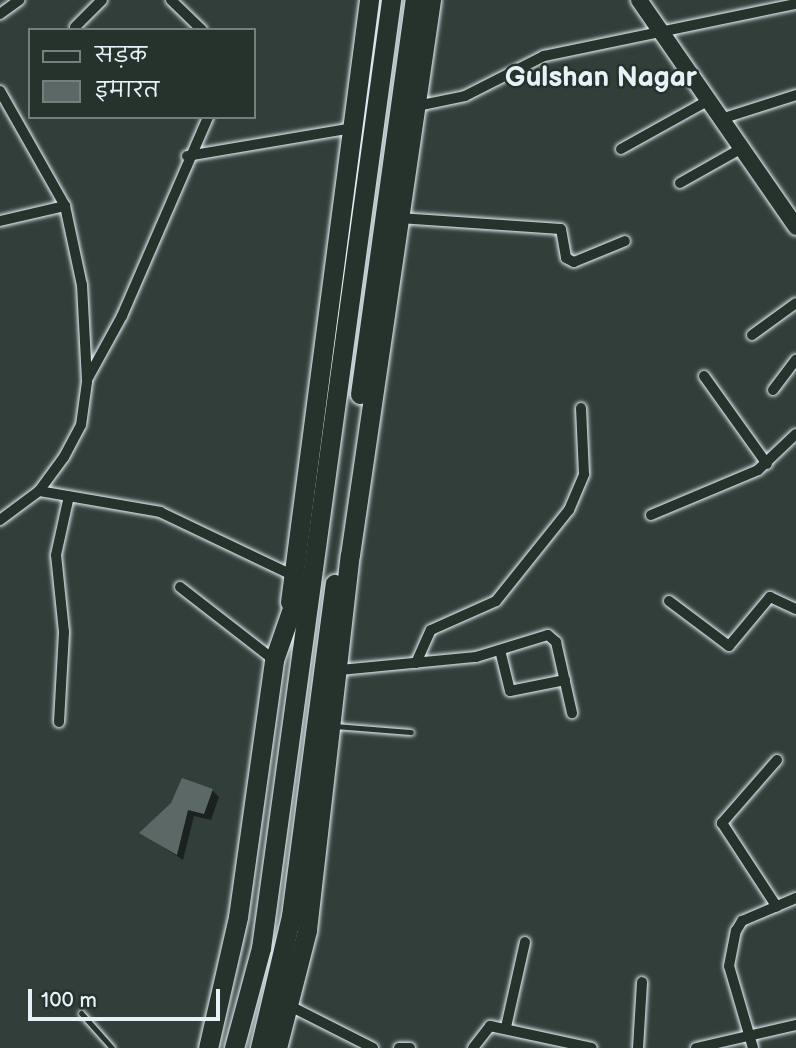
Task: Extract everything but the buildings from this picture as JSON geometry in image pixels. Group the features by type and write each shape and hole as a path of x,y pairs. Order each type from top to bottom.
{"highway":[{"path":"208,1048 238,917 274,660 290,602 294,576 369,0"},
{"path":"234,1048 261,947 315,577 391,0"},
{"path":"277,1048 290,1006 307,930 324,725 340,670 399,218 415,0"},
{"path":"260,1048 284,957 324,725 407,107 431,0"},
{"path":"290,602 315,577"}],"street":[{"path":"0,14 19,0"},
{"path":"75,27 102,0"},
{"path":"171,0 200,28"},
{"path":"639,0 796,227"},
{"path":"407,107 465,96 544,56 663,34 796,4"},
{"path":"0,91 65,206 82,285 87,382 81,425 39,491 0,520"},
{"path":"723,118 796,95"},
{"path":"621,149 709,100"},
{"path":"87,382 122,316 187,156 207,119"},
{"path":"187,156 352,128"},
{"path":"680,183 743,148"},
{"path":"0,221 65,206"},
{"path":"399,218 561,229 566,258 574,262 625,241"},
{"path":"752,335 796,303"},
{"path":"773,390 796,360"},
{"path":"704,376 767,464"},
{"path":"416,663 430,630 496,601 569,510 584,474 581,408"},
{"path":"651,515 767,464 796,434"},
{"path":"39,491 160,512 294,576"},
{"path":"59,722 64,632 56,555 69,496"},
{"path":"180,587 274,660"},
{"path":"669,601 729,646 770,597 796,609"},
{"path":"340,670 416,663 500,650 548,635 565,680 572,713"},
{"path":"500,650 510,691 565,680"},
{"path":"777,760 722,823 777,907"},
{"path":"751,1043 729,961 742,922 796,898"},
{"path":"506,1027 525,942"},
{"path":"638,1048 642,982"},
{"path":"290,1006 373,1048"},
{"path":"696,1048 751,1043 796,1025"},
{"path":"473,1048 487,1027 506,1027 592,1048"},
{"path":"399,1048 410,1048"}],"lane":[{"path":"324,725 411,732"},
{"path":"81,1013 111,1048"}],"district":[{"name":"Gulshan Nagar","path":"601,78"}]}
